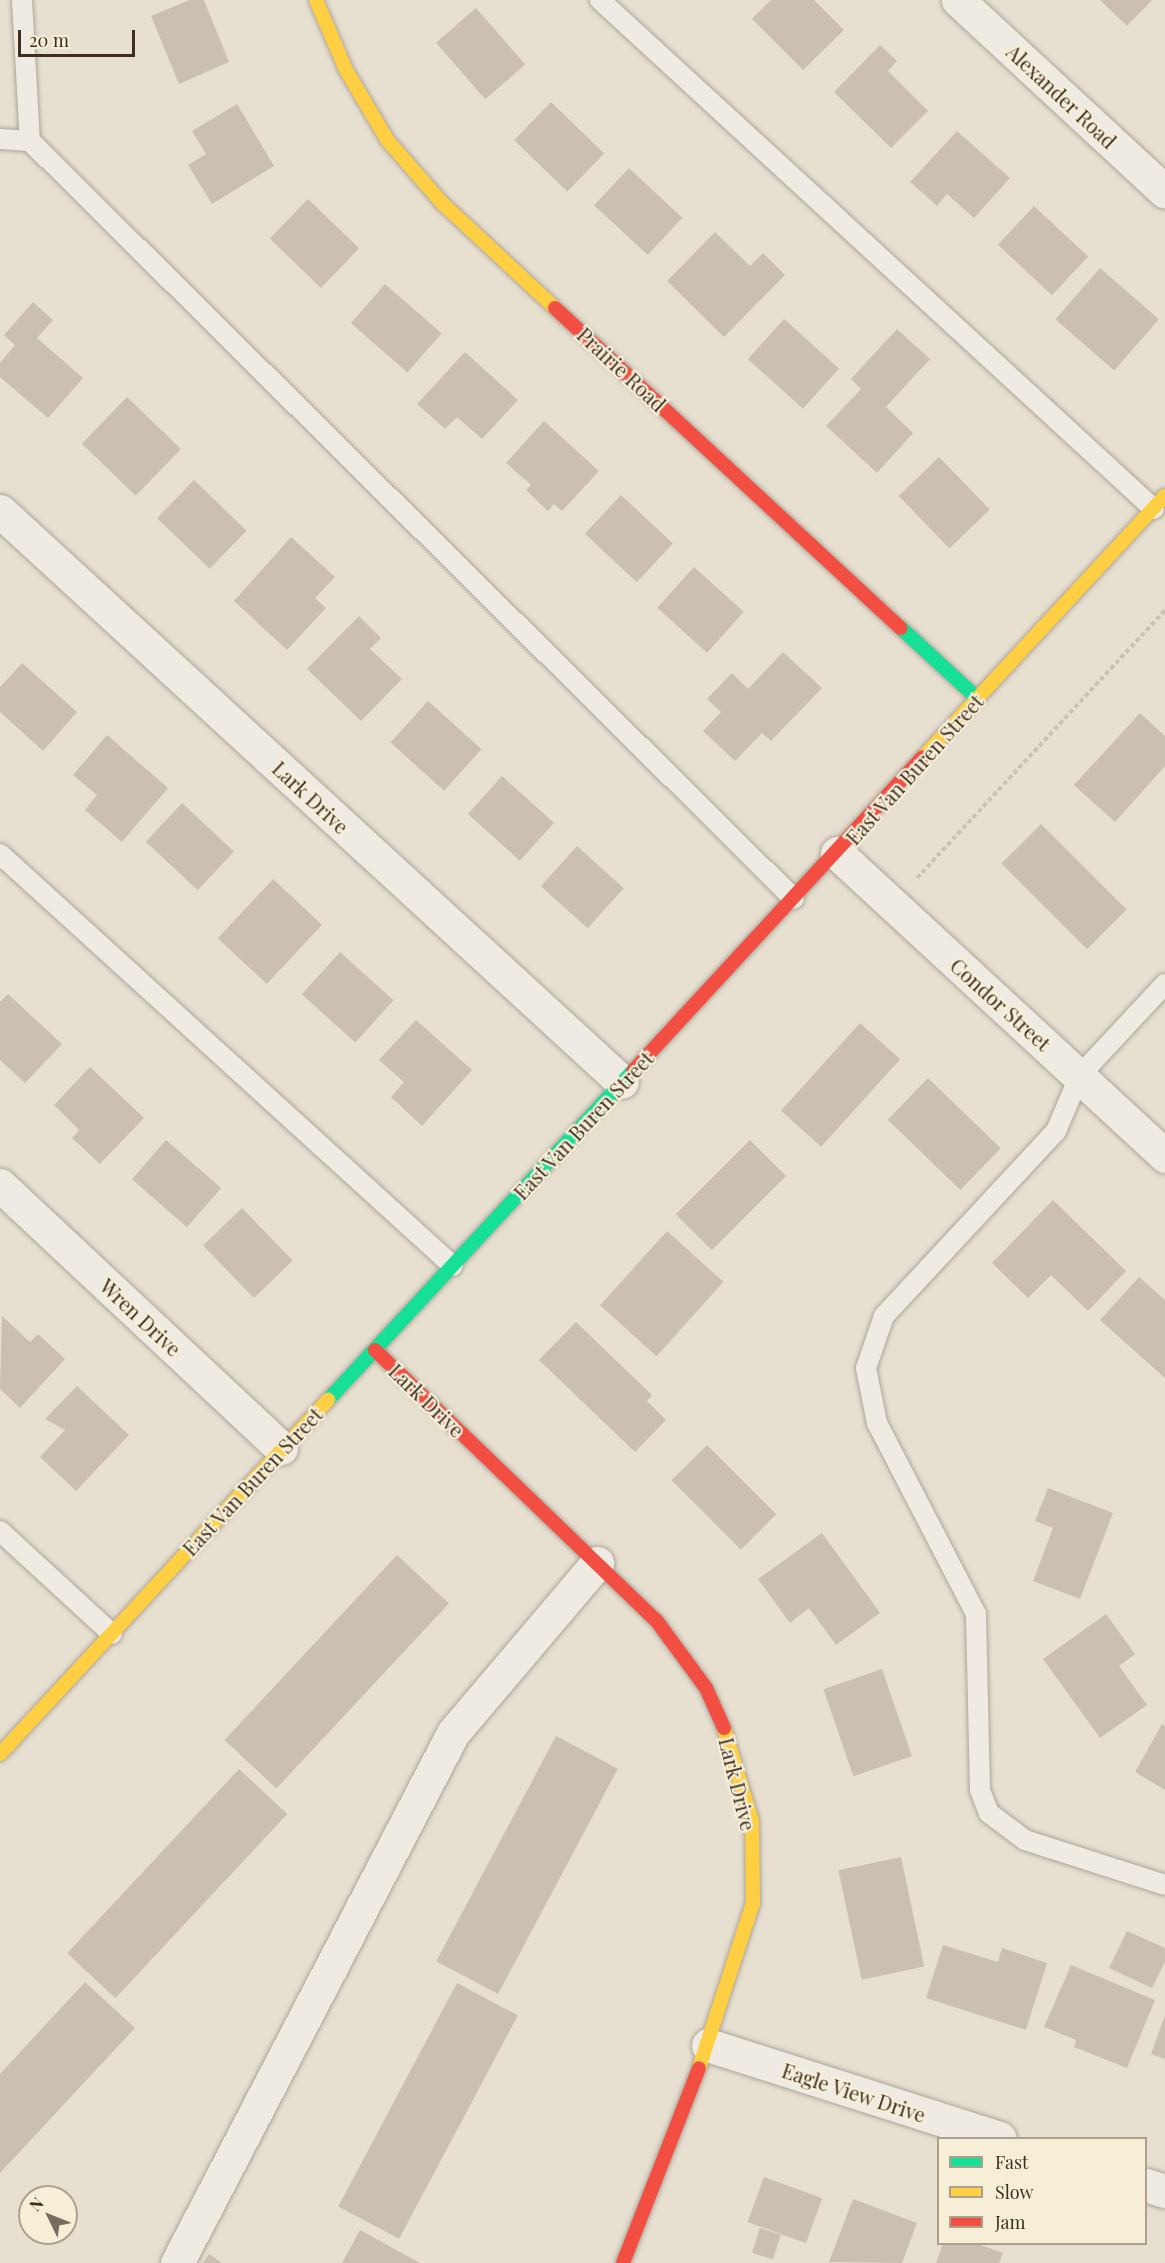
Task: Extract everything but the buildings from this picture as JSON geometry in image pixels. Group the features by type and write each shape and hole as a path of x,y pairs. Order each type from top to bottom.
{"street":[{"name":"Prairie Road","path":"316,0 346,70 388,141 443,204 978,699"},
{"name":"Alexander Road","path":"958,0 1165,192"},
{"name":"East Van Buren Street","path":"0,1754 281,1448 837,853 1159,502"},
{"name":"Lark Drive","path":"0,511 622,1082"},
{"name":"Condor Street","path":"837,853 892,906 1080,1075 1165,1156"},
{"name":"Wren Drive","path":"0,1185 281,1448"},
{"name":"Lark Drive","path":"375,1350 656,1620 706,1688 734,1750 752,1821 753,1903 708,2045 623,2263"},
{"path":"177,2263 453,1733 597,1563"},
{"name":"Eagle View Drive","path":"708,2045 994,2137"},
{"path":"1147,2185 1165,2192"}],"lane":[{"path":"22,0 30,141 794,899"},
{"path":"600,0 1159,502"},
{"path":"0,140 30,141"},
{"path":"0,854 453,1266"},
{"path":"1165,984 1080,1075 1056,1131 884,1316 866,1368 877,1423 976,1614 980,1790 989,1813 1025,1840 1165,1885"},
{"path":"0,1531 112,1634"}],"path":[{"path":"892,906 1165,610"}],"traffic: fast":[{"path":"901,628 978,699"},
{"path":"328,1400 633,1071"}],"traffic: slow":[{"path":"316,0 346,70 388,141 443,204 555,308"},
{"path":"923,757 1165,496"},
{"path":"0,1754 328,1400"},
{"path":"699,2068 753,1903 752,1821 724,1728"}],"traffic: jam":[{"path":"555,308 901,628"},
{"path":"633,1071 923,757"},
{"path":"375,1350 656,1620 706,1688 724,1728"},
{"path":"623,2263 699,2068"}]}
